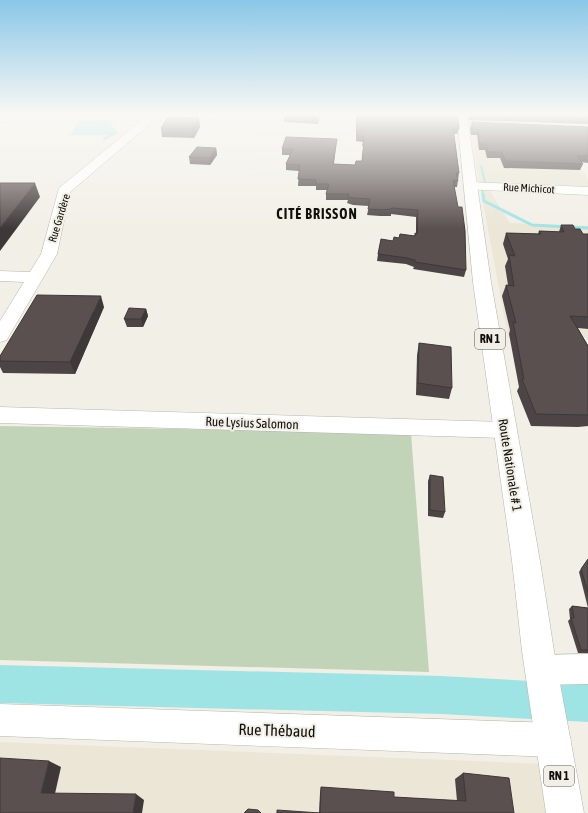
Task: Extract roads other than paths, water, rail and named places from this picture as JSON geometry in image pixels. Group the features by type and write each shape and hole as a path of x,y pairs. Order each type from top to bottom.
{"main road":[{"name":"Route Nationale # 1","path":"469,153 470,186 482,282 504,430 526,561 543,683 554,740 565,813"}],"street":[{"name":"Rue Gardère","path":"0,336 49,254 64,192 110,153"},
{"name":"Rue Michicot","path":"470,186 588,191"},
{"path":"0,276 34,277"},
{"name":"Rue Lysius Salomon","path":"0,415 504,430"},
{"path":"543,683 588,669"},
{"name":"Rue Thébaud","path":"0,720 554,740"}],"waterway":[{"path":"481,166 486,186"},
{"path":"482,190 483,195"},
{"path":"483,194 484,201 532,225 588,228"},
{"path":"0,684 441,695 588,703"}],"district":[{"name":"CITÉ BRISSON","path":"317,214"}]}
